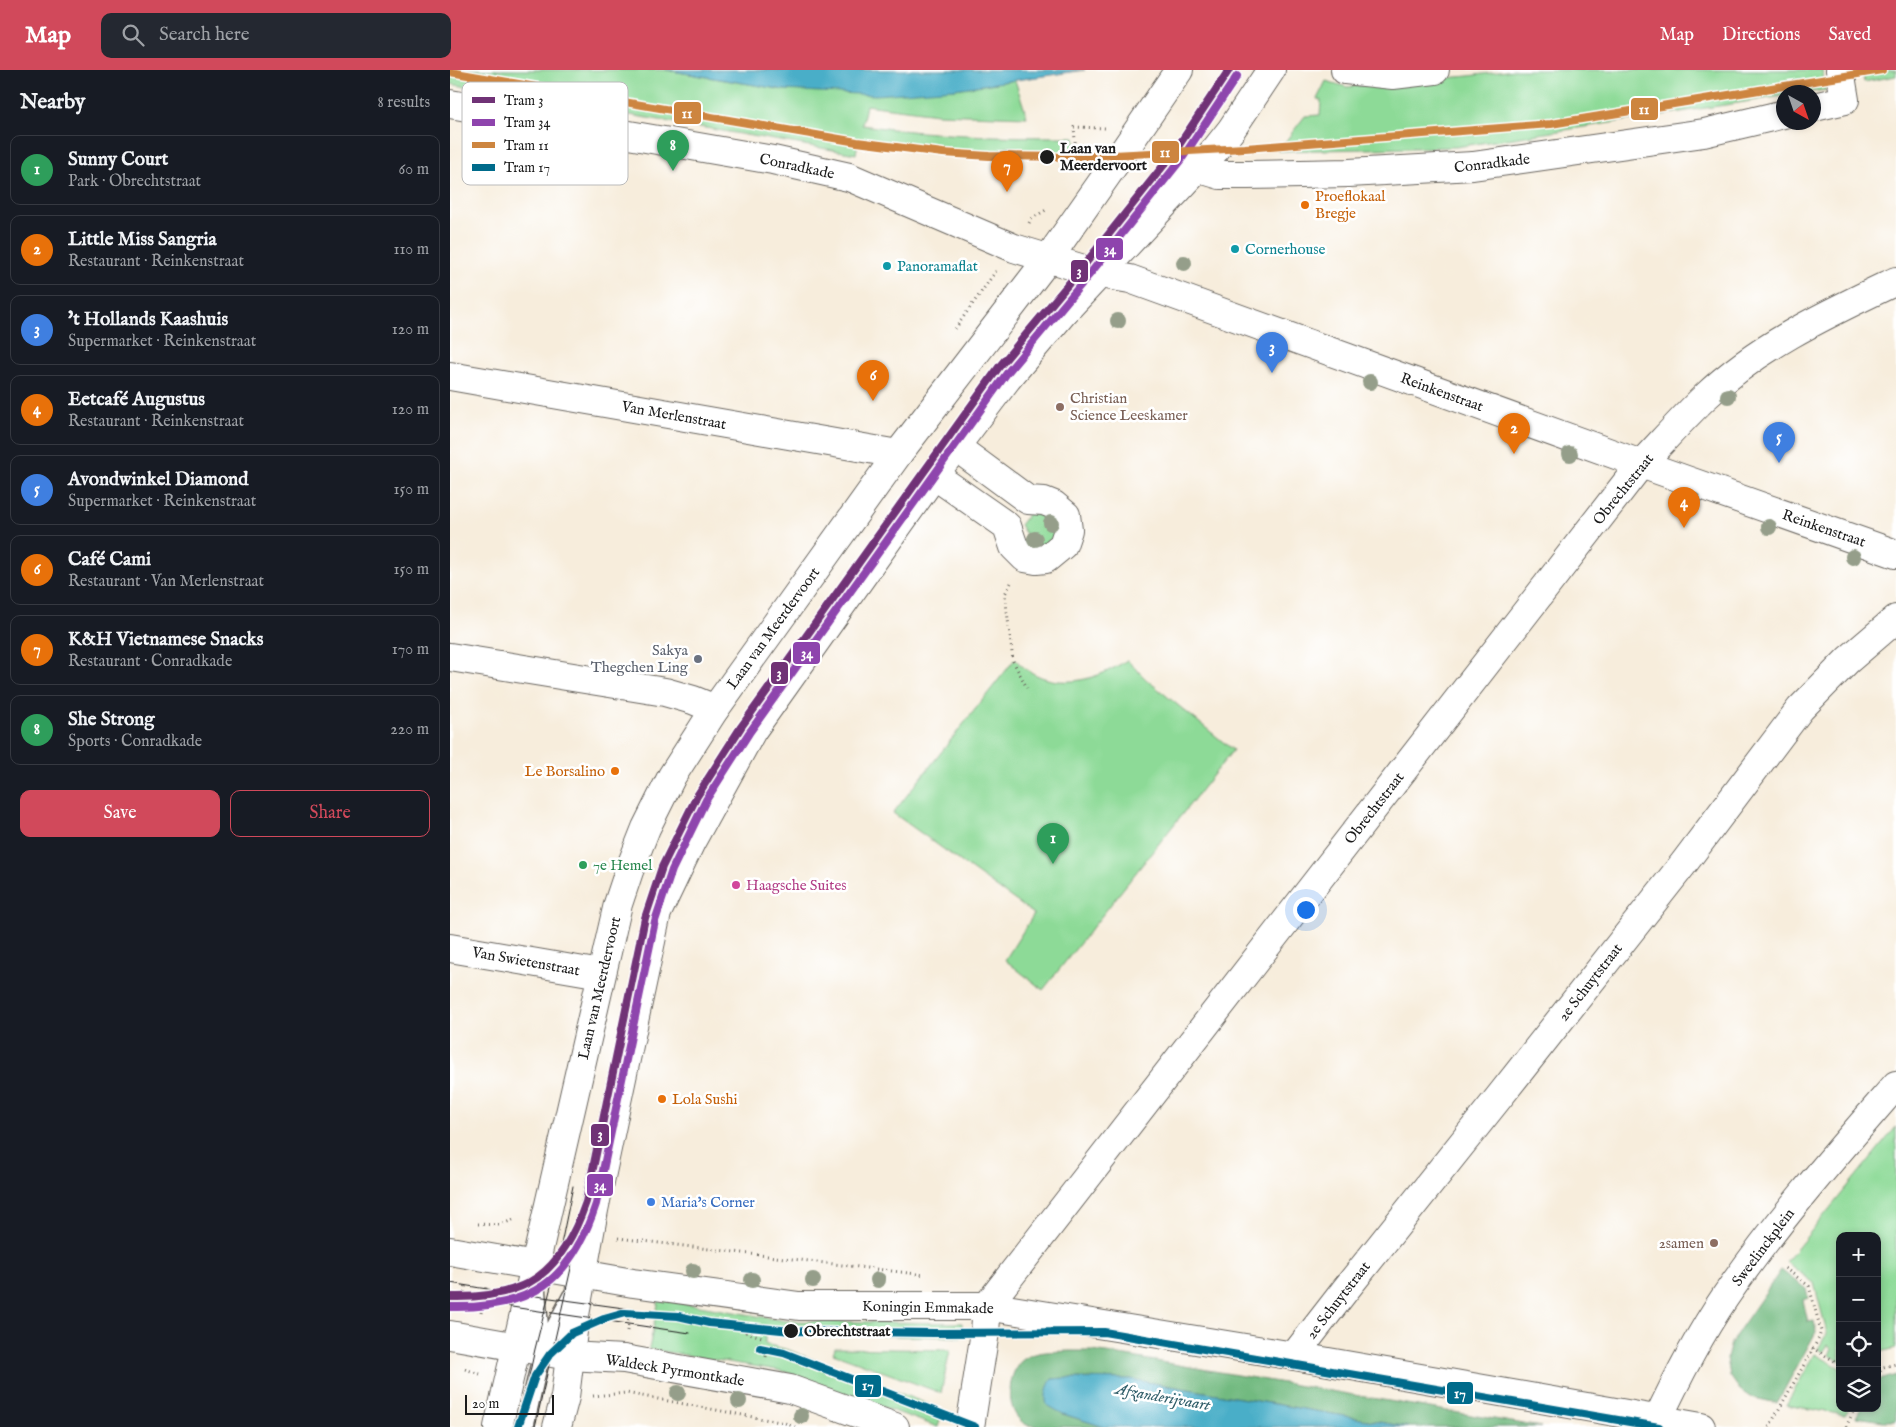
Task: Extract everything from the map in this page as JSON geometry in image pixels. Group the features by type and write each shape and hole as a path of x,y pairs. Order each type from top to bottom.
{"street":[{"name":"Laan van Meerdervoort","path":"498,1427 529,1348 534,1266 601,974 621,896 646,828 672,776 715,709 898,454 1048,259 1179,70"},
{"name":"Laan van Meerdervoort","path":"557,1427 565,1397 569,1356 594,1210 657,913 691,842 752,731 934,475 1007,379 1063,313 1216,149 1271,70"},
{"path":"1345,70 1392,75 1435,70"},
{"path":"1821,105 1845,100 1840,70"},
{"name":"Conradkade","path":"1197,168 1220,175 1247,175 1349,173 1473,166 1704,133 1776,116"},
{"name":"Conradkade","path":"628,135 773,160 849,177 1014,248 1100,274 1130,279"},
{"name":"Reinkenstraat","path":"1130,279 1896,554"},
{"name":"Obrechtstraat","path":"987,1306 1641,464 1705,397 1742,367 1781,340 1836,309 1896,281"},
{"name":"Van Merlenstraat","path":"450,376 898,454"},
{"path":"934,475 1007,526 1014,547 1025,558 1046,559 1063,546 1068,530 1066,515 1054,504 1028,500 956,447"},
{"name":"2e Schuytstraat","path":"1294,1356 1684,863 1800,709 1848,660 1896,619"},
{"path":"450,657 665,692 715,709"},
{"name":"Van Swietenstraat","path":"450,948 601,974"},
{"name":"Sweelinckplein","path":"1655,1423 1681,1369 1715,1314 1760,1250 1834,1156 1896,1084"},
{"name":"Koningin Emmakade","path":"472,1255 583,1274 799,1306 987,1306 1294,1356 1655,1423 1700,1427"},
{"path":"970,1427 985,1332 987,1306"},
{"name":"Waldeck Pyrmontkade","path":"461,1337 569,1356 624,1360 790,1389 895,1427"}],"lane":[{"name":"Laan van Meerdervoort","path":"524,1427 529,1348 583,1274"}],"path":[{"path":"1083,167 1076,167 1074,127 1109,128"},
{"path":"1025,558 1005,594 1012,661 1028,688"},
{"path":"469,1223 500,1225 522,1217"},
{"path":"475,1373 461,1337 472,1255 479,1224"},
{"path":"461,1337 472,1255 500,1225"},
{"path":"614,1237 929,1275"},
{"path":"1760,1250 1809,1286 1821,1331 1819,1338 1769,1427"},
{"path":"1812,1348 1836,1362"},
{"path":"1881,1370 1896,1364"},
{"name":"Waldeck Pyrmontkade","path":"593,1396 626,1393 785,1423 795,1427"},
{"path":"1846,1427 1854,1412"}],"green space":[{"path":"450,70 666,70 784,90 955,89 1015,80 1027,117 937,114 866,105 862,125 915,132 968,135 1075,137 1076,156 989,156 943,153 858,142 856,154 628,115 628,82 462,82 462,86 450,84"},
{"path":"1514,70 1822,70 1826,90 1821,91 1821,85 1776,85 1776,97 1456,147 1278,151 1305,116 1320,115 1321,100 1317,99 1326,81 1347,87"},
{"path":"1861,70 1896,70 1896,76 1864,82"},
{"path":"1029,513 1057,518 1059,526 1048,547 1034,547 1020,525"},
{"path":"1015,659 1027,670 1041,677 1067,681 1080,680 1104,673 1127,660 1147,680 1233,750 1043,990 1005,960 1034,914 893,813"},
{"path":"1896,1127 1896,1348 1881,1352 1881,1232 1836,1232 1836,1359 1829,1355 1832,1348 1828,1345 1823,1352 1818,1349 1827,1333 1814,1283 1786,1262"},
{"path":"1781,1270 1806,1289 1808,1298 1803,1300 1808,1322 1814,1321 1816,1332 1777,1403 1750,1397 1740,1390 1730,1376 1727,1358 1731,1343"},
{"path":"659,1299 786,1321 962,1323 962,1337 765,1334 765,1344 789,1350 943,1410 938,1427 783,1371 649,1349"},
{"path":"835,1348 950,1350 941,1393 833,1353"},
{"path":"1093,1351 1126,1356 1541,1427 1408,1427 1130,1379 1065,1378 1052,1379 1063,1414 1104,1427 1027,1425 1014,1412 1011,1403 1011,1383 1018,1365 1024,1359 1034,1354"},
{"path":"1815,1354 1836,1366 1836,1412 1847,1412 1845,1415 1786,1405"},
{"path":"1896,1375 1896,1421 1856,1417 1859,1412 1881,1412 1881,1380"}],"water":[{"path":"666,70 1085,70 955,89 876,95 784,90"},
{"name":"Afzanderijvaart","path":"1052,1379 1130,1379 1408,1427 1104,1427 1063,1414 1047,1405 1046,1392"}],"tram line":[{"name":"3","path":"450,1297 500,1293 520,1287 538,1277 565,1248 586,1202 645,918 662,867 697,796 741,727 999,367 1081,269 1175,151 1229,70"},
{"name":"11","path":"628,103 857,142 943,153 989,156 1076,157 1245,148 1551,124 1882,70"},
{"name":"11","path":"450,72 508,82"},
{"name":"34","path":"450,1307 503,1303 525,1296 544,1285 560,1271 574,1253 586,1231 596,1204 655,921 672,870 706,800 749,733 1007,373 1089,275 1183,157 1237,76"},
{"path":"521,1413 558,1259 573,1186"},
{"path":"535,1427 586,1202"},
{"path":"450,1283 678,1316"},
{"path":"450,1298 690,1333"},
{"name":"17","path":"518,1427 535,1376 550,1354 572,1333 604,1319 625,1313 678,1316 709,1323 791,1331 934,1333 1104,1332 1659,1427"},
{"name":"17","path":"760,1348 784,1353 975,1427"}],"place":[{"name":"Laan van Meerdervoort","path":"1047,157"},
{"name":"She Strong","path":"673,171"},
{"name":"K&H Vietnamese Snacks","path":"1007,192"},
{"name":"Proeflokaal Bregje","path":"1305,205"},
{"name":"Cornerhouse","path":"1235,249"},
{"name":"Panoramaflat","path":"887,266"},
{"name":"'t Hollands Kaashuis","path":"1272,373"},
{"name":"Café Cami","path":"873,401"},
{"name":"Christian Science Leeskamer","path":"1060,407"},
{"name":"Little Miss Sangria","path":"1514,454"},
{"name":"Avondwinkel Diamond","path":"1779,463"},
{"name":"Eetcafé Augustus","path":"1684,528"},
{"name":"Sakya Thegchen Ling","path":"698,659"},
{"name":"Le Borsalino","path":"615,771"},
{"name":"Sunny Court","path":"1053,864"},
{"name":"7e Hemel","path":"583,865"},
{"name":"Haagsche Suites","path":"736,885"},
{"name":"Lola Sushi","path":"662,1099"},
{"name":"Maria's Corner","path":"651,1202"},
{"name":"2samen","path":"1714,1243"},
{"name":"Obrechtstraat","path":"791,1331"}]}
